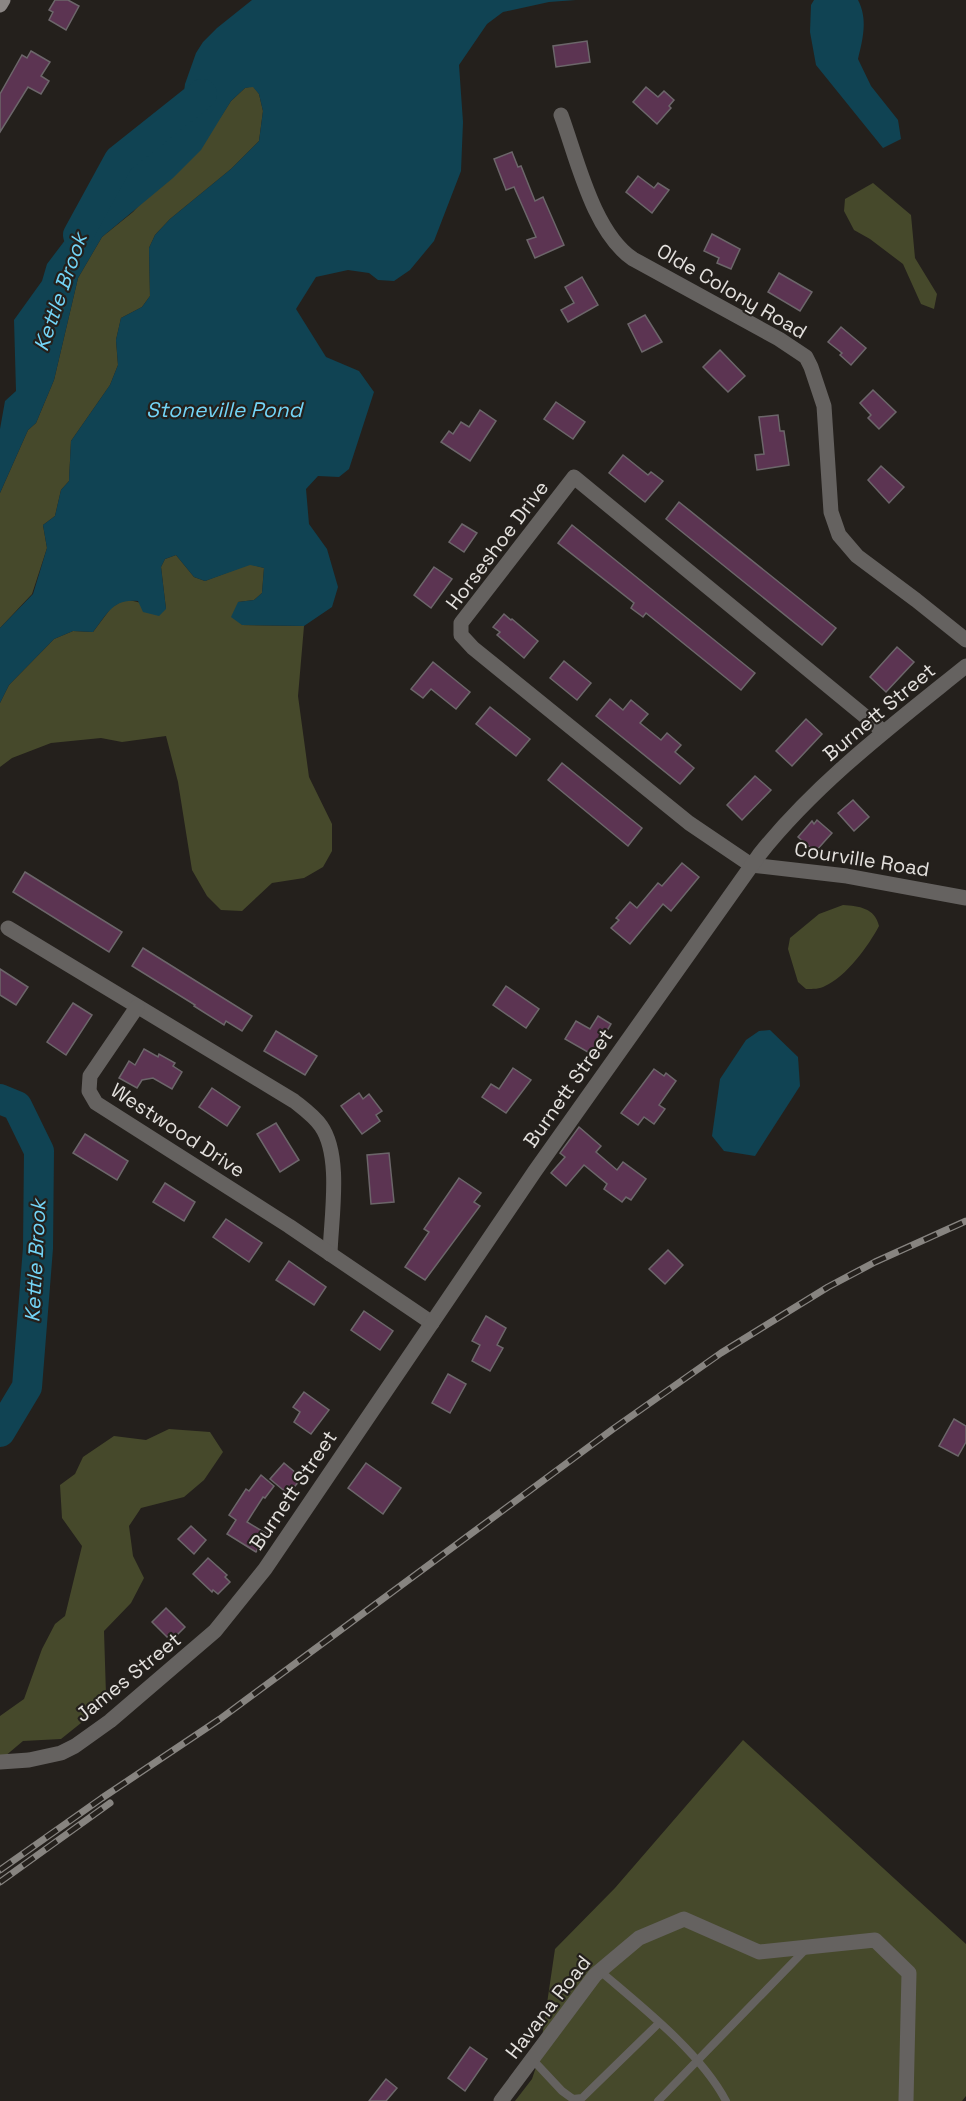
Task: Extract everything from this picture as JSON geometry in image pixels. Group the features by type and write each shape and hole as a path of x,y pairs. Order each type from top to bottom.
{"main road":[{"path":"0,5 3,0"}],"street":[{"name":"Olde Colony Road","path":"561,115 594,208 608,233 622,250 633,259 779,339 806,357 824,406 831,512 839,535 857,556 966,640"},
{"name":"Horseshoe Drive","path":"751,865 689,823 473,648 461,635 460,627 464,619 574,477 884,732"},
{"name":"Burnett Street","path":"256,1580 535,1171 751,865 785,824 884,732 966,666"},
{"name":"Courville Road","path":"751,865 847,876 966,898"},
{"path":"8,928 294,1101 308,1112 322,1127 331,1145 333,1162 330,1254"},
{"name":"Westwood Drive","path":"137,1007 90,1076 89,1088 92,1098 107,1111 330,1254 432,1323"},
{"name":"James Street","path":"0,1762 51,1756 69,1749 87,1737 131,1705 215,1631 256,1580"},
{"name":"Havana Road","path":"501,2101 600,1971 639,1938 684,1919 759,1952 874,1940 909,1973 906,2101"}],"lane":[{"path":"658,2101 808,1946"},
{"path":"600,1971 659,2023 697,2062 726,2101"},
{"path":"532,2059 562,2091 573,2099 582,2098 659,2023"}],"green space":[{"path":"253,86 259,94 263,111 259,141 231,169 170,219 155,235 149,248 150,296 142,307 121,318 116,340 118,365 110,385 71,441 69,481 61,490 55,516 43,525 47,548 32,594 0,628 0,493 28,430 36,423 54,380 78,278 102,237 133,212 220,118 231,101 245,88"},
{"path":"873,183 911,215 915,258 937,294 934,309 921,304 903,264 854,230 844,211 845,199"},
{"path":"176,555 194,577 205,581 250,564 264,568 262,593 254,600 238,602 242,625 304,626 298,696 309,777 332,824 332,851 323,867 304,878 272,883 242,911 221,910 207,896 192,870 178,782 166,736 122,742 101,738 51,743 12,758 0,767 0,703 9,685 54,639 73,631 93,632 111,608 125,599 166,609 161,567 165,559"},
{"path":"843,905 866,909 874,915 879,926 863,951 833,982 816,989 806,989 798,982 788,949 790,938 819,914"},
{"path":"169,1429 210,1432 223,1452 204,1480 184,1497 141,1508 129,1526 133,1556 144,1578 131,1603 104,1631 106,1695 90,1709 86,1719 61,1739 23,1741 4,1757 0,1756 0,1716 24,1699 42,1649 55,1624 65,1616 82,1546 62,1518 60,1485 75,1474 83,1457 114,1436 146,1440"},
{"path":"743,1740 966,1944 966,2096 962,2101 515,2101 532,2079 539,2058 555,1949 615,1888"}],"water":[{"name":"Stoneville Pond","path":"252,0 576,0 549,2 503,12 487,24 459,65 463,122 461,171 434,241 410,270 394,281 378,280 369,273 348,270 316,277 296,309 326,357 359,371 374,392 349,469 339,477 318,476 306,489 309,524 327,549 338,587 332,607 304,626 242,625 231,617 238,602 254,600 262,593 264,568 250,565 205,581 194,577 176,555 165,559 161,567 166,609 159,616 143,612 138,601 122,602 116,605 93,632 73,631 54,639 9,685 0,703 0,628 33,594 47,548 43,525 55,516 61,490 69,481 71,441 110,385 118,365 116,340 121,318 142,307 150,296 149,248 155,235 170,219 231,169 259,141 263,111 259,94 253,87 245,88 231,101 201,150 173,178 102,237 78,278 54,380 36,423 28,430 0,493 0,429 5,401 16,391 14,320 42,281 47,264 94,202 148,150 173,116 183,100 185,84 196,53 203,42"},
{"path":"814,0 858,0 864,22 858,59 871,86 898,120 901,139 883,148 816,65 810,32 811,5"},
{"path":"770,1030 798,1057 800,1086 755,1156 724,1151 712,1136 720,1079 746,1040 759,1031"}],"building":[{"path":"55,0 68,0 79,6 66,30 49,20 53,12 49,10"},
{"path":"587,41 590,62 556,67 553,46"},
{"path":"31,51 50,62 41,76 49,81 41,94 28,87 0,132 0,94 22,55 27,58"},
{"path":"646,87 658,97 664,91 674,100 669,106 671,108 657,124 633,102"},
{"path":"512,152 518,167 521,166 535,201 543,197 564,245 535,258 527,240 536,237 514,187 506,190 494,159"},
{"path":"638,176 654,188 658,183 669,190 652,213 626,192"},
{"path":"712,234 740,249 731,269 717,263 719,258 704,251"},
{"path":"779,273 812,292 800,311 768,292"},
{"path":"582,277 598,305 568,322 561,310 574,303 565,287"},
{"path":"645,315 662,342 642,352 628,324"},
{"path":"841,327 866,348 851,365 840,355 842,353 828,342"},
{"path":"720,350 745,376 728,392 703,367"},
{"path":"873,390 896,412 879,429 868,418 871,415 860,403"},
{"path":"556,402 585,422 573,439 544,419"},
{"path":"480,410 496,421 470,461 441,442 449,431 453,434 461,422 469,427"},
{"path":"778,415 780,431 784,431 789,465 757,470 755,455 764,454 759,417"},
{"path":"623,455 648,475 651,472 663,481 645,502 609,473"},
{"path":"881,466 904,487 889,503 868,480"},
{"path":"679,502 836,628 822,645 666,519"},
{"path":"462,524 477,533 464,552 449,542"},
{"path":"572,525 755,673 741,690 646,613 643,617 631,608 634,603 558,543"},
{"path":"434,567 452,579 431,608 414,595"},
{"path":"504,614 538,641 524,658 497,635 500,632 493,627"},
{"path":"897,647 914,662 886,692 870,677"},
{"path":"564,661 591,683 577,700 550,678"},
{"path":"433,662 470,692 456,709 431,689 423,698 411,689"},
{"path":"610,699 623,710 631,700 648,714 640,723 661,740 667,733 681,745 675,752 694,768 680,784 596,716"},
{"path":"490,707 530,739 516,756 476,724"},
{"path":"806,719 822,734 792,766 776,751"},
{"path":"562,763 642,828 628,846 548,780"},
{"path":"755,776 771,790 742,820 727,805"},
{"path":"853,800 869,817 854,831 838,813"},
{"path":"817,820 832,833 815,852 798,837 812,821 814,824"},
{"path":"682,863 699,877 671,911 663,904 630,944 611,928 619,920 616,918 630,902 637,908 658,883 662,886"},
{"path":"25,872 122,932 109,952 13,892"},
{"path":"143,948 252,1016 242,1031 226,1021 224,1025 132,966"},
{"path":"0,969 28,987 16,1005 0,995"},
{"path":"506,986 539,1009 526,1028 493,1005"},
{"path":"73,1003 92,1015 66,1055 47,1042"},
{"path":"598,1016 611,1024 593,1055 565,1039 576,1021 590,1029"},
{"path":"276,1031 317,1056 305,1075 264,1051"},
{"path":"144,1049 175,1063 173,1066 182,1072 172,1089 153,1078 142,1080 137,1088 119,1078 129,1061 135,1065"},
{"path":"513,1068 531,1080 506,1113 482,1097 491,1084 499,1089"},
{"path":"654,1069 664,1076 666,1073 676,1081 659,1105 665,1109 654,1124 644,1117 638,1125 621,1113"},
{"path":"212,1088 240,1107 227,1126 199,1107"},
{"path":"359,1093 363,1099 369,1094 382,1111 376,1115 380,1121 362,1134 341,1106"},
{"path":"276,1123 299,1160 280,1172 257,1134"},
{"path":"579,1127 601,1146 596,1152 617,1170 623,1162 646,1179 631,1200 626,1197 622,1202 604,1189 607,1184 584,1165 566,1186 551,1173 565,1157 560,1153"},
{"path":"85,1134 128,1161 117,1180 73,1153"},
{"path":"389,1153 394,1202 371,1204 367,1155"},
{"path":"459,1178 481,1193 474,1202 480,1206 425,1280 405,1267 429,1232 424,1229"},
{"path":"165,1183 195,1202 184,1221 153,1202"},
{"path":"226,1219 262,1243 249,1262 213,1237"},
{"path":"668,1250 683,1265 665,1284 649,1269"},
{"path":"289,1261 326,1287 314,1305 276,1280"},
{"path":"364,1311 393,1331 380,1350 351,1330"},
{"path":"486,1316 506,1328 497,1345 503,1348 490,1371 472,1361 480,1345 472,1341"},
{"path":"448,1374 466,1384 450,1413 432,1403"},
{"path":"304,1392 329,1410 311,1434 294,1422 300,1412 293,1407"},
{"path":"954,1419 966,1426 966,1442 958,1456 939,1446"},
{"path":"284,1463 302,1478 288,1494 270,1479"},
{"path":"366,1463 401,1488 383,1514 348,1488"},
{"path":"261,1475 274,1486 265,1498 263,1497 247,1522 267,1534 256,1552 227,1534 236,1520 229,1515 246,1489 249,1491"},
{"path":"191,1526 206,1540 194,1554 178,1539"},
{"path":"208,1558 227,1575 225,1577 230,1582 218,1594 213,1590 212,1592 193,1574"},
{"path":"166,1608 185,1627 174,1638 170,1634 167,1637 152,1622"},
{"path":"470,2047 487,2059 465,2091 448,2078"},
{"path":"386,2079 397,2088 386,2101 369,2101"}],"waterway":[{"name":"Kettle Brook","path":"78,235 119,160 202,94"},
{"name":"Kettle Brook","path":"0,1099 17,1106 39,1151 38,1248 27,1387 0,1432"}],"railway":[{"path":"0,1870 220,1719 613,1429 721,1353 828,1287 875,1262 966,1221"},
{"path":"0,1882 110,1803"}]}
